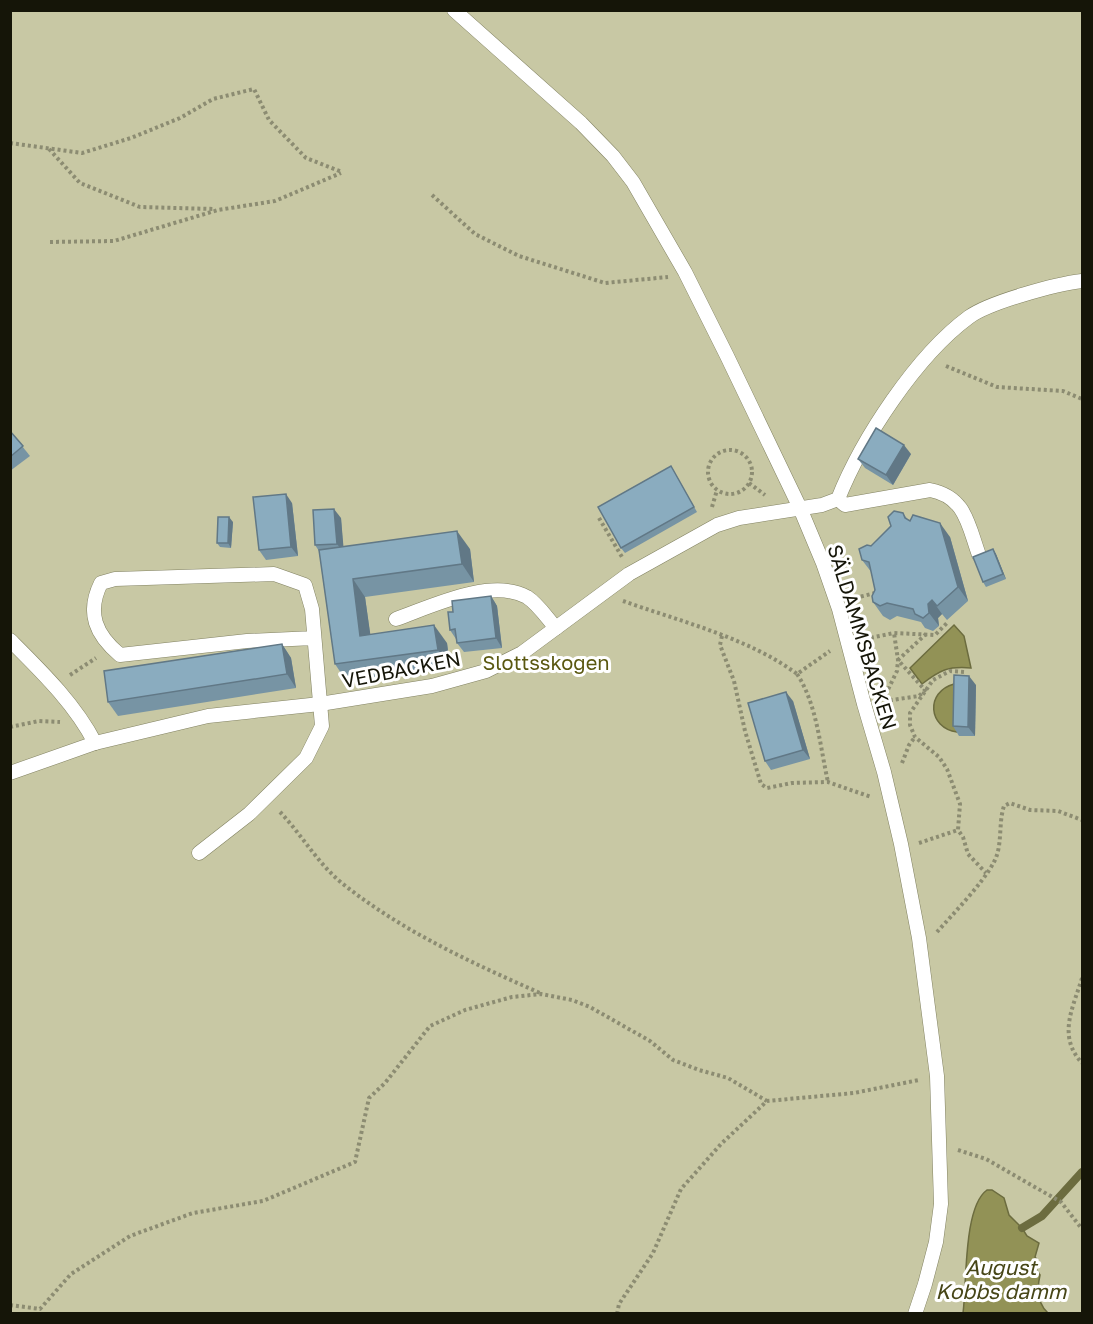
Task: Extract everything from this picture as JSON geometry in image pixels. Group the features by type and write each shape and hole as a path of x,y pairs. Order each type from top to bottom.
{"lane":[{"name":"SÄLDAMMSBACKEN","path":"454,10 542,87 614,156 633,182 685,272 727,356 800,508 823,563 848,643 890,795 901,844 920,938 937,1076 941,1204 936,1242 915,1314"},
{"path":"838,499 850,470 910,378 951,333 970,316 988,306 1015,297 1083,282"},
{"name":"VEDBACKEN","path":"10,773 95,743 208,716 320,704 432,686 486,671 522,653 631,573 717,525 739,518 822,504 838,499 845,505 930,490 944,493 960,505 979,555"},
{"path":"199,853 267,798 306,758 322,726 312,609 305,585 274,574 115,579 101,583 94,597 96,624 104,642 120,655 247,641 314,638"},
{"path":"396,619 462,595 487,591 510,592 527,597 556,628"},
{"path":"10,640 54,686 81,720 95,743"}],"path":[{"path":"10,143 82,153 131,138 180,118 213,99 254,89 269,120 306,159 342,172 275,201 218,210 114,241 50,242"},
{"path":"49,148 80,183 140,207 218,210"},
{"path":"432,195 475,234 511,252 605,283 678,276 685,272"},
{"path":"966,375 997,387 1063,391 1083,399"},
{"path":"727,451 742,454 751,467 751,478 746,487 737,493 727,494 714,487 708,472 714,458 727,451"},
{"path":"599,518 631,573"},
{"path":"602,594 722,636 771,657 797,674 805,685 812,706 828,782"},
{"path":"797,674 832,650 848,643 894,633 935,635 948,622"},
{"path":"886,690 897,671 898,660 894,633"},
{"path":"898,660 927,634"},
{"path":"722,636 720,645 734,681 745,731 761,784 767,788 792,783 828,782 867,798 890,795"},
{"path":"54,686 111,648"},
{"path":"898,660 925,690"},
{"path":"884,698 892,700 920,696 933,680 950,671 964,672"},
{"path":"925,690 910,713 910,725 915,737 939,757 947,769 960,804 958,830 963,837 968,854 986,873"},
{"path":"10,727 39,721 81,720"},
{"path":"267,798 295,828 316,857 343,884 408,928 542,994 572,1000 590,1007 650,1041 673,1060 728,1078 767,1101 854,1093 937,1076"},
{"path":"920,938 934,935 995,862 999,847 1000,817 1004,806 1010,803 1030,810 1058,812 1083,820"},
{"path":"901,844 921,843 958,830"},
{"path":"1083,978 1071,1012 1067,1035 1071,1046 1083,1063"},
{"path":"10,1305 39,1311 71,1274 130,1236 193,1213 263,1201 355,1162 369,1098 385,1083 430,1026 474,1007 512,997 542,994"},
{"path":"617,1314 619,1304 653,1253 681,1189 721,1144 767,1101"},
{"path":"940,1145 986,1159 1061,1202 1083,1229"}],"green space":[{"name":"Slottsskogen","path":"10,11 1082,11 1082,1313 11,1313"}],"water":[{"path":"954,625 964,636 971,668 945,670 922,684 910,668"},
{"path":"954,684 957,732 940,724 934,710 938,694"},
{"name":"August Kobbs damm","path":"987,1190 992,1190 1004,1198 1009,1215 1027,1236 1039,1243 1035,1257 1038,1261 1033,1264 1040,1275 1038,1290 1040,1300 1048,1313 963,1313 970,1229 979,1199"}],"building":[{"path":"876,428 904,445 886,475 858,459"},
{"path":"10,431 23,446 10,457"},
{"path":"671,466 694,507 621,548 598,507"},
{"path":"286,494 291,547 259,550 253,497"},
{"path":"334,509 337,544 315,545 313,510"},
{"path":"894,511 903,513 910,521 913,515 940,523 958,587 937,606 932,600 928,604 929,613 923,618 915,614 913,609 887,603 880,606 873,602 872,596 875,590 869,562 862,560 859,549 867,545 871,546 891,526 888,517"},
{"path":"218,517 229,517 228,543 217,543"},
{"path":"457,531 462,564 353,579 360,636 434,625 438,650 335,664 319,550"},
{"path":"993,549 1003,574 983,582 973,557"},
{"path":"491,596 496,638 457,643 455,629 450,630 448,612 453,612 452,601"},
{"path":"282,644 287,674 108,702 104,671"},
{"path":"954,675 969,676 968,727 953,726"},
{"path":"786,692 803,750 765,761 748,703"}],"waterway":[{"path":"1022,1228 1042,1216 1082,1172"}]}
